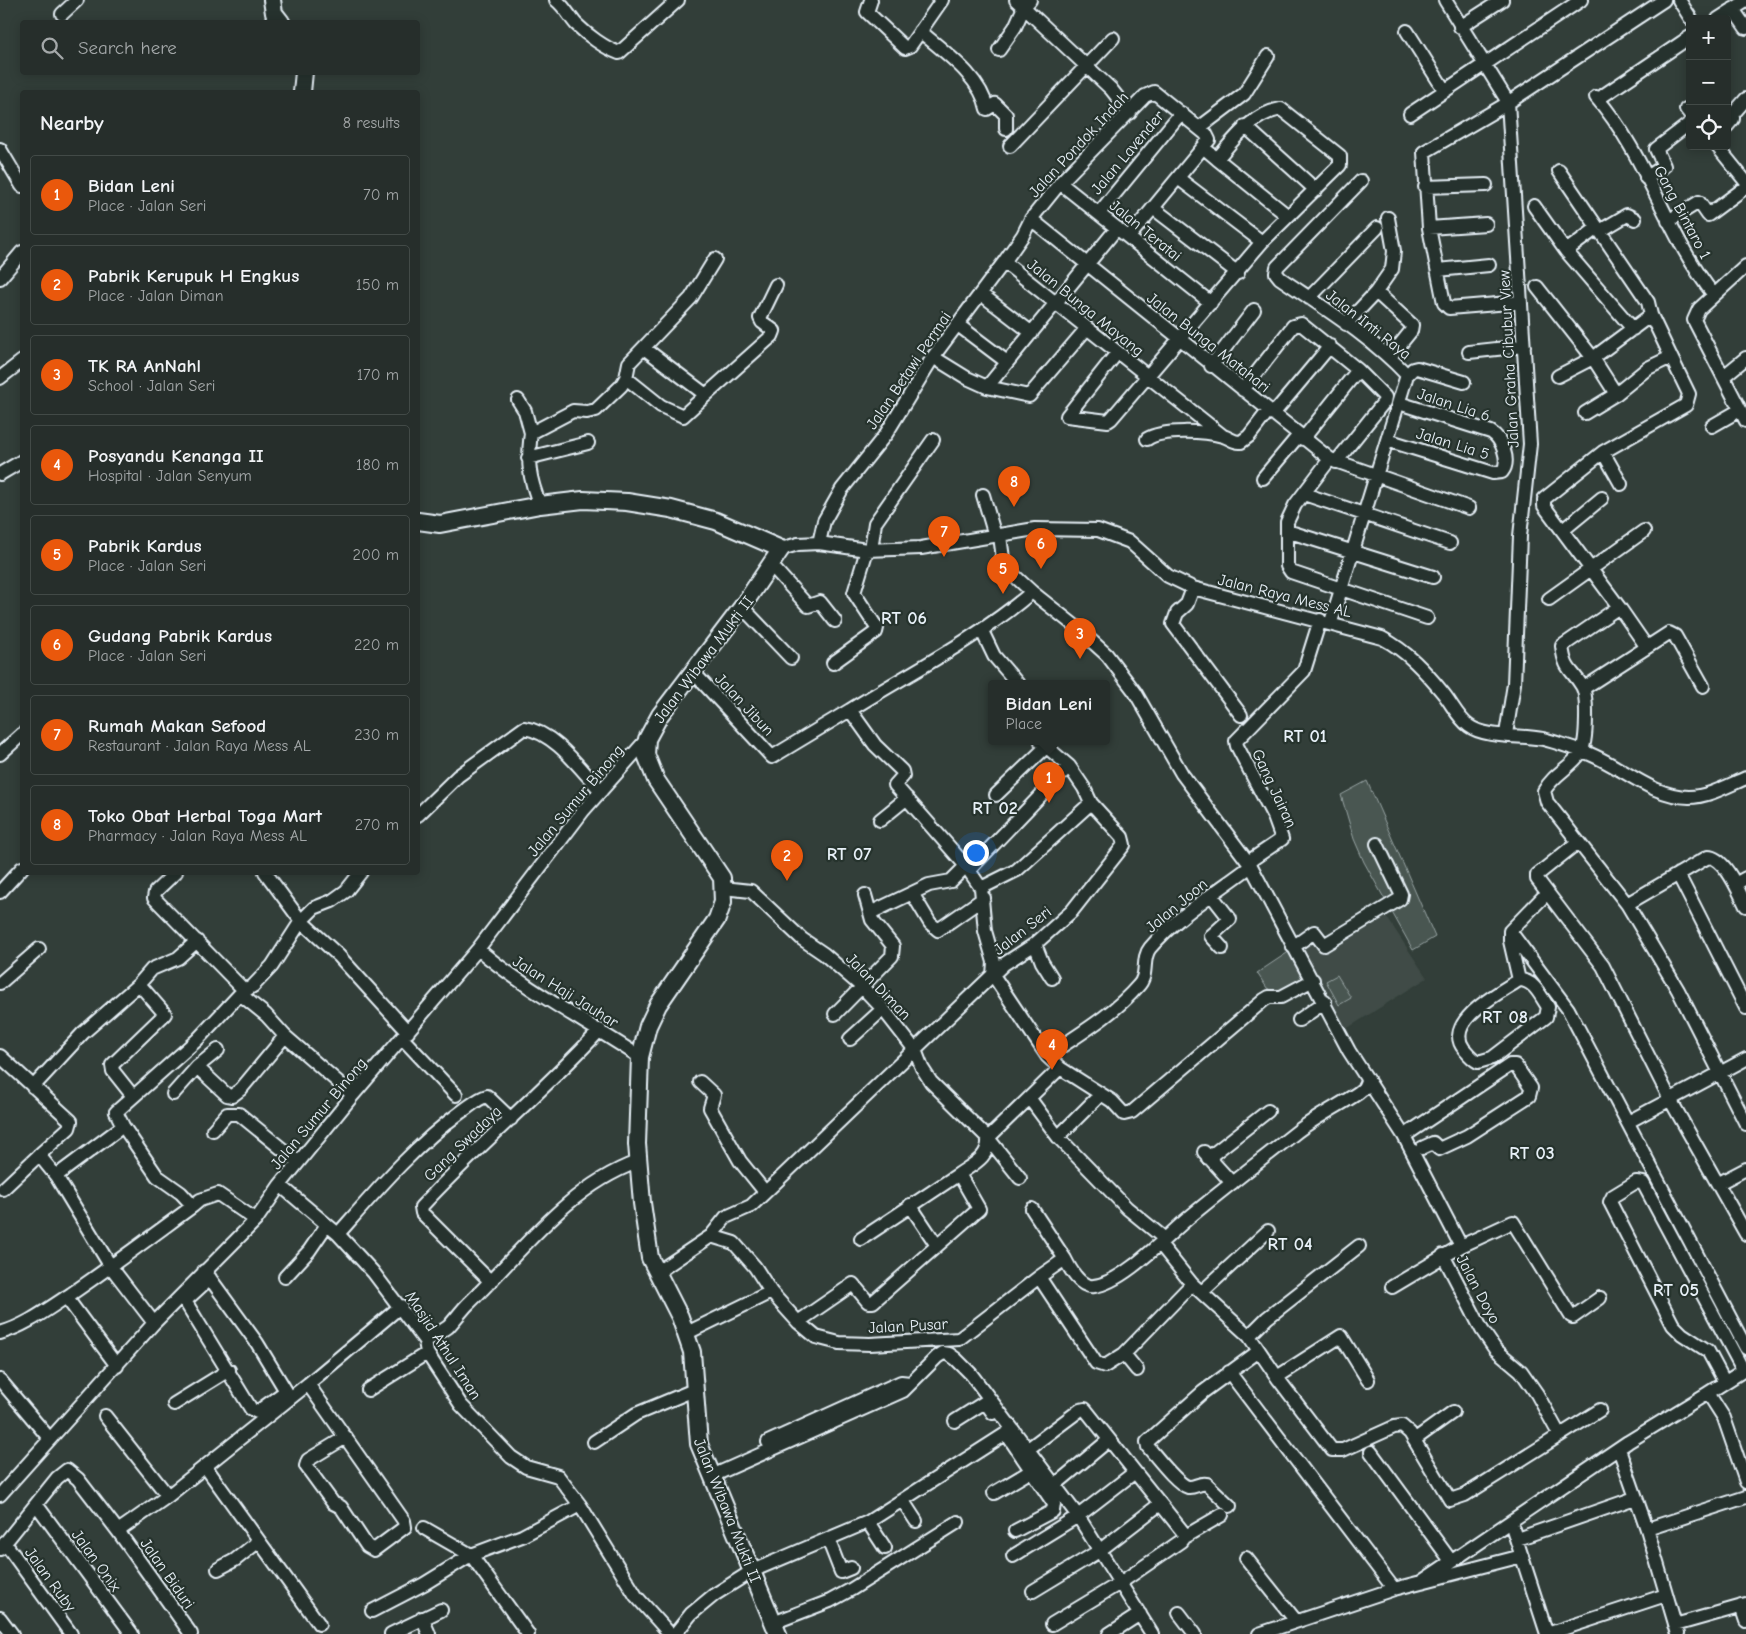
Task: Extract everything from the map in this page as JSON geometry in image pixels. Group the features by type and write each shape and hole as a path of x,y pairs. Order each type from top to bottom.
{"main road":[{"path":"272,0 274,12 280,20"},
{"path":"302,90 304,75"},
{"path":"420,521 440,524 540,505 583,500 627,502 671,509 716,521 781,550"},
{"name":"Jalan Wibawa Mukti II","path":"775,1628 698,1444 692,1352 687,1334 650,1258 637,1162 640,1057 648,1026 658,1005 717,919 723,902 722,878 656,780 646,755 647,739 657,720 694,673 781,550"}],"street":[{"path":"62,14 77,0"},
{"path":"556,0 566,9 576,24 611,50 619,53 678,0"},
{"path":"870,0 867,12 905,48 910,46 942,0"},
{"name":"Jalan Graha Cibubur View","path":"1445,0 1484,64 1511,100 1529,457 1520,536 1514,684 1506,734"},
{"path":"1460,27 1502,0"},
{"path":"1410,114 1581,0"},
{"path":"1521,302 1449,308 1444,303 1429,228 1424,152 1511,100 1664,0"},
{"path":"1679,0 1688,15"},
{"path":"1724,15 1746,1"},
{"path":"999,50 1020,21 1024,2"},
{"path":"1024,2 1085,66 1111,89 1130,113"},
{"path":"1733,9 1746,28"},
{"path":"920,31 966,72 985,97 987,109 996,104 1006,115 1006,129"},
{"path":"1407,31 1445,90"},
{"path":"1010,146 1113,38"},
{"name":"Gang Bintaro 1","path":"1686,40 1600,96 1627,142 1686,256 1714,295"},
{"path":"1199,128 1244,94 1268,56"},
{"name":"Jalan Pondok Indah","path":"1031,219 1060,183 1149,93 1157,93 1181,113"},
{"path":"1731,120 1746,99"},
{"path":"1117,354 1067,416 1108,422 1238,273 1262,242 1340,165 1340,156 1281,109 1271,110 1245,126 1217,159"},
{"path":"1129,237 1208,143 1208,136 1181,113"},
{"name":"Jalan Lavender","path":"1099,213 1181,113"},
{"path":"1245,126 1316,190"},
{"path":"1646,178 1664,166 1656,149 1686,126"},
{"path":"1204,148 1288,216"},
{"path":"0,149 20,179"},
{"path":"1720,150 1746,182"},
{"path":"1559,171 1648,302 1651,315 1689,394 1686,405 1603,452 1544,499 1544,506 1646,646"},
{"path":"1178,178 1262,242"},
{"name":"Jalan Inti Raya","path":"1325,621 1340,590 1407,375 1390,357 1280,278 1276,270 1361,181"},
{"name":"Jalan Teratai","path":"1060,183 1211,303"},
{"path":"1425,187 1486,185"},
{"path":"1668,221 1699,202 1708,216 1746,187"},
{"path":"1534,206 1566,251 1633,329"},
{"path":"1153,208 1238,273"},
{"path":"1566,251 1627,215 1636,219"},
{"path":"1346,324 1376,292 1392,269 1394,251 1388,218"},
{"name":"Jalan Betawi Permai","path":"819,543 824,521 842,489 886,434 933,358 1004,262 1023,235 1031,219"},
{"name":"Jalan Bunga Matahari","path":"1031,219 1211,366 1333,461 1469,508"},
{"path":"1429,228 1486,224"},
{"path":"987,387 1117,228"},
{"path":"1309,298 1377,228"},
{"path":"0,278 20,254"},
{"path":"530,433 573,411 587,412 596,410 621,386 626,378 628,363 691,298 714,259"},
{"name":"Jalan Bunga Mayang","path":"1004,262 1057,303 1147,378 1223,436"},
{"path":"1438,270 1489,265"},
{"path":"1712,426 1743,416 1694,320 1699,309 1746,266"},
{"path":"626,378 661,406 683,416 774,334 760,318 776,285"},
{"path":"1538,287 1593,358 1616,394"},
{"path":"1376,292 1412,325 1411,331 1390,357"},
{"path":"981,294 1032,334"},
{"path":"1211,366 1254,310"},
{"path":"1558,376 1593,358 1651,315"},
{"path":"1243,390 1296,324 1302,324 1383,393 1385,400 1304,494 1287,522 1287,566 1291,572 1426,618"},
{"path":"958,325 1007,362"},
{"path":"933,358 987,387 1029,396 1087,328"},
{"path":"1147,439 1157,433 1173,432 1223,436 1236,442 1245,440 1330,346"},
{"path":"1469,352 1524,346"},
{"path":"644,348 706,395"},
{"path":"1585,413 1616,394 1648,368 1671,357"},
{"path":"1724,376 1746,358"},
{"path":"0,378 20,363"},
{"path":"1407,375 1417,368 1464,382"},
{"path":"1263,478 1358,370"},
{"path":"518,400 525,411 530,433 528,458 530,480 540,505"},
{"name":"Jalan Lia 6","path":"1399,404 1491,432 1497,437"},
{"name":"Jalan Lia 5","path":"1387,440 1499,473 1506,467 1504,452 1497,437"},
{"path":"833,663 876,632 877,628 854,593 869,549 875,523 933,440"},
{"path":"528,458 588,443"},
{"path":"1603,452 1621,484"},
{"path":"0,474 20,462"},
{"path":"1304,494 1450,542"},
{"name":"Jalan Doyo","path":"983,495 998,536 1004,566 1107,655 1135,692 1182,774 1250,864 1325,1002 1349,1051 1404,1136 1419,1169 1461,1246 1443,1255 1482,1330 1495,1349 1521,1371 1560,1434"},
{"path":"1563,530 1602,498"},
{"name":"Jalan Raya Mess AL","path":"781,550 798,544 819,543 869,549 922,548 1035,529 1098,530 1130,542 1168,576 1193,588 1325,621 1382,638 1398,646 1415,661 1444,694 1462,720 1470,727 1484,732 1543,739 1600,757 1663,793 1689,797 1705,794 1746,778"},
{"path":"1287,531 1434,577"},
{"path":"1549,598 1644,531"},
{"path":"771,566 808,606 820,602 835,621"},
{"path":"1193,588 1187,604 1177,613 1173,624 1241,715"},
{"path":"1015,680 994,656 982,631 1015,608 1032,592"},
{"path":"742,607 791,658"},
{"path":"1619,607 1562,646 1564,662 1584,688 1587,716 1582,751 1548,784 1544,791 1547,802 1627,904 1678,990 1718,1073 1746,1124"},
{"name":"Gang Jairan","path":"1250,864 1282,839 1274,817 1236,746 1236,741 1304,671 1325,621"},
{"name":"Jalan Jibun","path":"694,673 772,757 982,631"},
{"path":"1584,688 1646,646 1669,633 1674,636 1703,686"},
{"path":"850,710 875,745 902,771 903,776 895,785 967,868 982,893 985,931 994,962 993,975 1048,1056 1060,1068 1112,1101 1124,1114 1132,1112 1264,1000 1269,997 1280,997 1313,980"},
{"path":"420,813 458,776 524,728 537,730 551,741 601,791"},
{"path":"0,754 20,736"},
{"name":"Jalan Sumur Binong","path":"0,1495 49,1438 154,1324 205,1276 256,1220 298,1162 478,949 524,886 601,791 647,739"},
{"name":"Jalan Seri","path":"996,795 1043,745"},
{"name":"Jalan Seri","path":"711,1236 726,1217 751,1206 915,1050 952,1011 1004,964 1035,944 1072,911 1124,846 1122,837 1091,803 1084,788 1068,766 1045,745"},
{"path":"870,913 929,885 951,881 967,868 1068,766"},
{"path":"880,820 907,798"},
{"path":"912,893 930,923 938,930 982,893 1017,870 1091,803"},
{"path":"1578,842 1537,875 1537,879 1603,966 1670,1099 1746,1234"},
{"path":"1293,946 1314,932 1324,945 1400,899 1401,894 1377,844"},
{"path":"1627,904 1708,857 1714,857 1722,864 1746,906"},
{"name":"Jalan Joon","path":"1048,1056 1109,1012 1138,986 1144,979 1145,956 1150,948 1182,918 1250,864"},
{"path":"0,892 20,870"},
{"path":"1678,874 1746,1008"},
{"path":"168,875 155,892 154,898 197,941 242,993 285,1036 353,1095"},
{"path":"267,875 301,921 339,956 456,1095"},
{"path":"193,1206 181,1192 158,1176 123,1126 116,1112 132,1095 196,1040 242,993 253,986 272,966 301,921 314,908 332,901 346,891 359,875"},
{"path":"1734,884 1746,878"},
{"name":"Jalan Diman","path":"723,888 752,891 802,939 824,954 862,987 883,1009 915,1050 922,1068 931,1082 988,1138 1020,1178"},
{"path":"1519,980 1513,959 1510,932 1547,892"},
{"path":"835,1014 892,956 894,946 872,920 865,895"},
{"path":"1212,896 1230,919 1211,936 1222,948"},
{"path":"1510,932 1562,998 1746,1348"},
{"path":"33,1087 83,1033 139,984 152,969 178,958 197,941"},
{"path":"1035,944 1042,962 1052,978"},
{"path":"0,983 39,949"},
{"name":"Jalan Haji Jauhar","path":"478,949 509,976 600,1030 640,1057"},
{"path":"1519,980 1526,981 1534,986 1548,1007 1546,1017 1492,1058 1478,1062 1472,1059 1459,1040 1465,1020 1479,1007 1519,980"},
{"path":"132,1095 113,1071 112,1065 166,1014 139,984"},
{"path":"1298,1020 1325,1002"},
{"path":"850,1038 883,1009"},
{"name":"Gang Swadaya","path":"491,1282 420,1210 439,1186 562,1072 600,1030"},
{"path":"197,1067 227,1095 232,1096 241,1089 285,1036"},
{"path":"172,1094 197,1067 218,1050"},
{"path":"0,1056 71,1121 69,1128 3,1189"},
{"path":"1628,1122 1746,1059"},
{"path":"1404,1136 1510,1065 1515,1065 1531,1088 1529,1096 1467,1136 1439,1149 1433,1142 1422,1148"},
{"path":"861,1239 985,1156 989,1146 988,1138 1060,1068"},
{"path":"1032,1209 1077,1278 1092,1287 1113,1278 1162,1242 1232,1183 1314,1119 1358,1093 1364,1088 1368,1079"},
{"path":"700,1082 714,1095 710,1108 740,1161 765,1192"},
{"path":"1058,1137 1101,1094"},
{"path":"338,1234 413,1152 439,1128 466,1108 487,1096 511,1118"},
{"path":"1030,1099 1058,1137 1162,1242 1197,1288 1250,1336 1277,1377 1332,1450 1343,1450 1394,1427 1402,1426 1410,1433 1446,1495 1454,1500 1465,1495 1600,1410"},
{"path":"1232,1183 1206,1155 1268,1111"},
{"path":"213,1130 228,1114 239,1114 298,1162"},
{"path":"56,1176 123,1126"},
{"path":"39,1155 56,1176 111,1267 154,1324"},
{"path":"368,1390 426,1347 450,1325 454,1318 491,1282 547,1221 602,1178 637,1162"},
{"path":"1719,1183 1746,1169"},
{"path":"798,1322 853,1284 868,1302 873,1302 936,1244 979,1209 959,1174"},
{"path":"1421,1582 1619,1449 1724,1381 1745,1370 1643,1183 1636,1182 1613,1196 1610,1202 1673,1325 1682,1334 1708,1351 1724,1381"},
{"name":"Masjid Athul Iman","path":"280,1185 326,1226 338,1234 401,1306 461,1405 511,1457 526,1467 558,1476 580,1505 636,1596 670,1634"},
{"path":"0,1333 21,1325 66,1297 111,1267 200,1200 218,1194 256,1220"},
{"path":"910,1205 936,1244"},
{"path":"1461,1246 1513,1222 1571,1316 1600,1298"},
{"path":"285,1277 309,1251 326,1226"},
{"path":"1038,1276 1096,1363 1105,1366 1124,1354 1197,1288 1268,1232"},
{"path":"656,1272 711,1236"},
{"name":"Jalan Pusar","path":"711,1236 734,1243 755,1267 771,1292 798,1322 816,1338 839,1343 870,1344 959,1339 1038,1276 1065,1259"},
{"path":"1250,1336 1267,1318 1360,1246"},
{"path":"1392,1287 1443,1255"},
{"path":"205,1276 257,1343 286,1391 254,1412 185,1301 205,1276"},
{"path":"687,1334 771,1292"},
{"path":"66,1297 117,1366"},
{"path":"118,1531 168,1496 308,1384 401,1306"},
{"path":"1277,1377 1342,1336 1368,1380"},
{"path":"1052,1624 1120,1583 1182,1541 1184,1537 1226,1510 1207,1484 1203,1483 1192,1487 1183,1485 1147,1444 1203,1392 1259,1351"},
{"path":"710,1473 890,1392 901,1382 910,1383 937,1357 943,1353 949,1354 964,1366 1078,1516 1152,1634"},
{"path":"1124,1354 1138,1370"},
{"path":"174,1404 229,1370"},
{"path":"1230,1372 1394,1589"},
{"path":"0,1380 49,1438"},
{"path":"308,1384 346,1437 405,1524 405,1526 374,1550 367,1546 341,1507 333,1503 306,1466 308,1460 346,1437"},
{"path":"594,1442 636,1414 694,1390"},
{"path":"1708,1393 1724,1418 1746,1482"},
{"path":"955,1421 985,1402 1054,1504 1053,1511 1015,1531"},
{"path":"1028,1449 1080,1410 1085,1410 1184,1537"},
{"path":"1414,1440 1453,1412"},
{"path":"105,1416 168,1496"},
{"path":"676,1634 691,1614 714,1595 752,1571 868,1522 1007,1433"},
{"path":"1055,1485 1109,1440"},
{"path":"1619,1449 1647,1529 1676,1629 1744,1605 1746,1621"},
{"path":"1371,1452 1450,1561"},
{"path":"205,1466 319,1624"},
{"name":"Jalan Biduri","path":"36,1504 57,1478 67,1470 78,1479 118,1531 191,1634"},
{"path":"994,1494 1032,1471"},
{"path":"1013,1556 1078,1516 1134,1472"},
{"path":"1517,1539 1635,1498"},
{"path":"1647,1529 1746,1498"},
{"path":"903,1501 916,1521"},
{"path":"2,1546 36,1504"},
{"name":"Jalan Onix","path":"36,1504 132,1634"},
{"path":"1033,1591 1099,1550 1160,1504"},
{"path":"372,1611 424,1584 471,1555 522,1536 580,1505"},
{"path":"868,1522 885,1548"},
{"path":"775,1628 852,1589 958,1522"},
{"path":"1511,1522 1547,1634 1666,1596"},
{"path":"424,1528 471,1555 528,1634"},
{"path":"828,1539 841,1572"},
{"path":"218,1570 235,1560 259,1541"},
{"name":"Jalan Ruby","path":"2,1546 71,1634"},
{"path":"1260,1634 1394,1589 1522,1556"},
{"path":"1246,1558 1296,1621"},
{"path":"391,1634 441,1610"},
{"path":"1179,1613 1195,1634"},
{"path":"1109,1634 1140,1614"},
{"path":"0,1618 12,1634"},
{"path":"422,1618 429,1634"}],"shaded area":[{"path":"1367,781 1435,937 1413,950 1364,862 1354,839 1341,795"},
{"path":"1382,910 1427,978 1343,1031 1297,947 1314,935 1322,947"},
{"path":"1290,951 1306,978 1278,994 1267,988 1257,973"},
{"path":"1337,975 1351,998 1339,1005 1326,981"}],"place":[{"name":"Toko Obat Herbal Toga Mart","path":"1014,507"},
{"name":"Rumah Makan Sefood","path":"944,557"},
{"name":"Gudang Pabrik Kardus","path":"1041,569"},
{"name":"Pabrik Kardus","path":"1003,594"},
{"name":"TK RA AnNahl","path":"1080,659"},
{"name":"Bidan Leni","path":"1049,803"},
{"name":"Pabrik Kerupuk H Engkus","path":"787,881"},
{"name":"Posyandu Kenanga II","path":"1052,1070"}],"district":[{"name":"RT 06","path":"904,618"},
{"name":"RT 01","path":"1305,736"},
{"name":"RT 02","path":"995,808"},
{"name":"RT 07","path":"849,854"},
{"name":"RT 08","path":"1505,1017"},
{"name":"RT 03","path":"1532,1153"},
{"name":"RT 04","path":"1290,1244"},
{"name":"RT 05","path":"1676,1290"}]}
